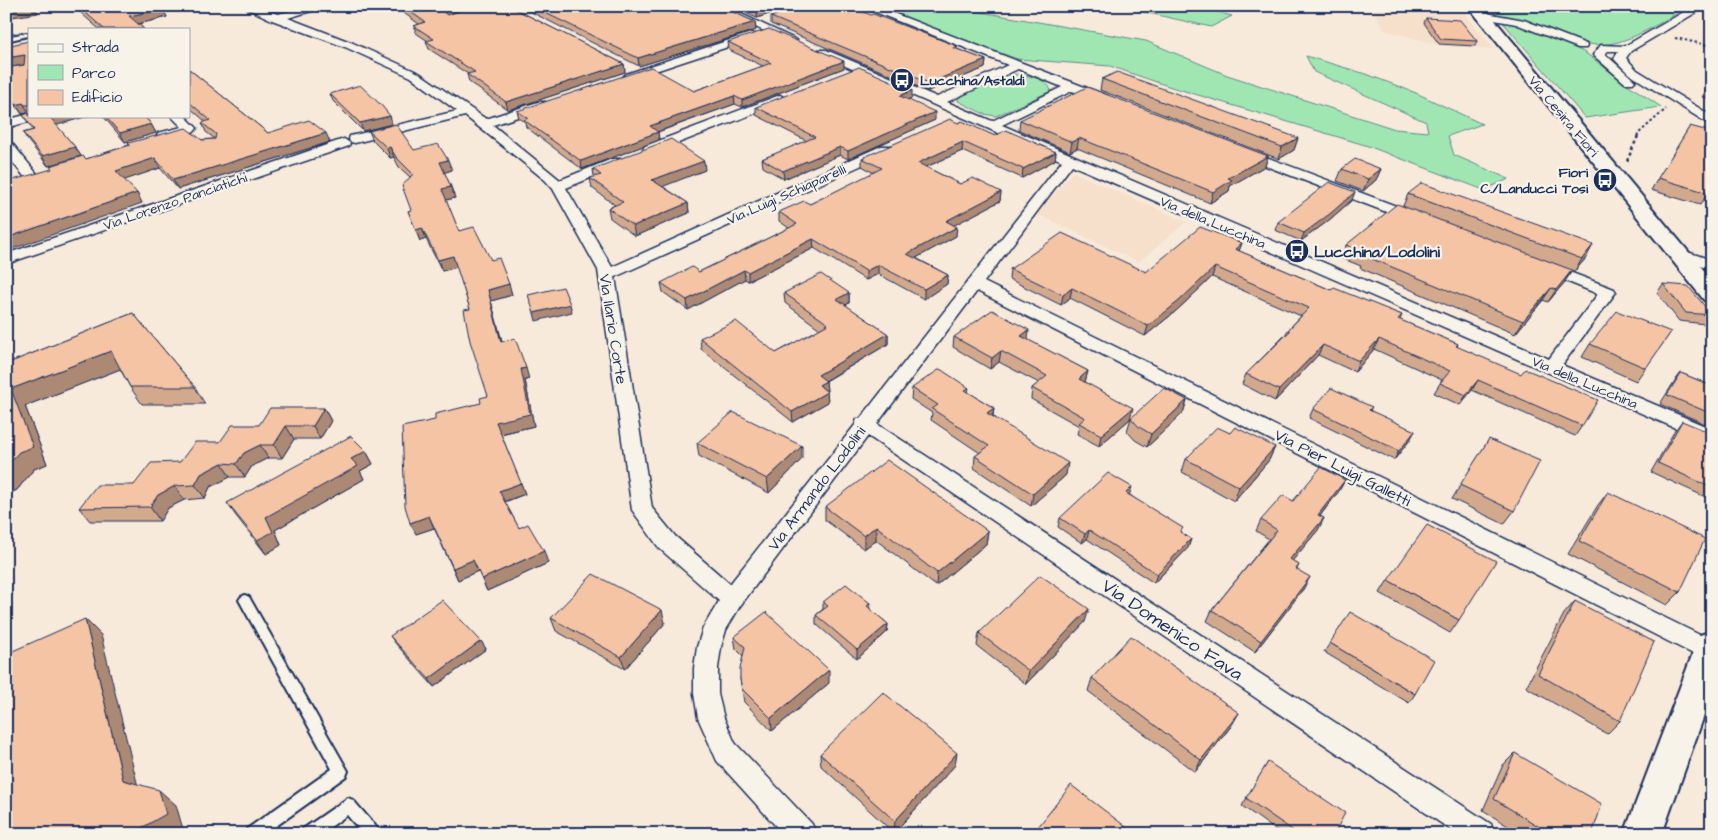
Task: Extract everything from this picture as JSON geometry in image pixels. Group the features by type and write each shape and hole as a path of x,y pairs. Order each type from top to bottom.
{"street":[{"name":"Via Ilario Corte","path":"247,6 349,45 411,73 484,124 550,177 558,186 607,275 642,510 667,542 732,599"},
{"path":"276,18 323,6"},
{"name":"Via della Lucchina","path":"715,6 767,24 860,68 1069,160 1712,437"},
{"path":"865,6 1117,104"},
{"path":"1702,6 1656,32 1621,55 1623,63 1711,128"},
{"path":"1475,9 1538,28 1582,46 1587,51 1628,49"},
{"name":"Via Cesira Fiori","path":"1475,9 1712,295"},
{"path":"622,79 767,24"},
{"path":"1602,51 1622,76 1668,107 1711,128"},
{"path":"622,64 640,73"},
{"path":"937,102 1016,66"},
{"path":"844,74 860,68"},
{"path":"993,125 1071,87"},
{"path":"1656,87 1690,98 1712,112"},
{"path":"558,186 790,96"},
{"path":"484,124 557,100"},
{"name":"Via Lorenzo Panciatichi","path":"6,259 349,141 467,112"},
{"path":"948,121 965,113"},
{"path":"6,124 28,118"},
{"path":"153,139 195,131 179,118"},
{"path":"6,144 37,175 15,182"},
{"name":"Via Luigi Schiaparelli","path":"607,275 894,145"},
{"path":"1228,147 1432,224"},
{"name":"Via Armando Lodolini","path":"802,834 726,752 711,718 706,694 706,668 709,647 715,628 732,599 864,424 976,284 1069,160"},
{"path":"1678,254 1712,265"},
{"path":"1534,263 1608,292 1552,367"},
{"name":"Via Pier Luigi Galletti","path":"976,284 1711,648"},
{"name":"Via Domenico Fava","path":"864,424 1481,834"},
{"path":"1643,834 1704,690 1711,648"}],"lane":[{"path":"6,39 26,35"},
{"path":"245,600 341,771 252,834"},
{"path":"308,834 348,805 373,834"}],"path":[{"path":"1656,32 1712,46"},
{"path":"1624,168 1639,133 1668,107"}],"shaded area":[{"path":"1409,6 1440,6 1462,10 1494,49 1442,46 1385,30 1371,7 1411,10"},
{"path":"1073,172 1186,222 1139,262 1037,214"}],"green space":[{"path":"872,6 947,6 1146,41 1227,75 1395,129 1428,132 1426,122 1314,72 1306,56 1366,74 1416,93 1482,124 1448,136 1454,155 1509,179 1484,190 1365,145 1168,86 1110,66 1017,59"},
{"path":"1117,6 1195,6 1232,16 1211,27"},
{"path":"1490,6 1689,6 1630,38 1620,42 1599,45 1579,42 1532,23 1495,14"},
{"path":"1500,19 1532,28 1587,54 1661,107 1585,118"},
{"path":"1010,74 1040,79 1049,86 1051,91 996,116 984,114 958,101 958,96"}],"building":[{"path":"6,6 24,6 6,9"},
{"path":"78,6 160,6 163,9 129,16 143,28 103,28"},
{"path":"402,6 453,6 443,9 442,11 447,15 475,6 509,6 624,64 506,102 467,74 475,72 426,41 434,39 414,26 425,22"},
{"path":"531,6 720,6 755,22 638,58"},
{"path":"746,6 771,6 757,11"},
{"path":"801,6 848,6 957,46 954,48 986,60 929,83 771,17"},
{"path":"1426,18 1460,20 1477,41 1441,39"},
{"path":"769,29 844,61 742,100 734,96 650,126 658,132 581,161 524,120 528,118 517,111 651,67 694,91 771,63 728,42"},
{"path":"28,41 28,105 23,103 16,105 9,94 6,95 6,68 24,65 25,55 6,58 6,46"},
{"path":"859,67 912,90 900,96 935,112 848,151 840,147 783,171 762,159 815,137 756,107"},
{"path":"190,70 268,133 309,120 326,133 173,180 155,158 116,171 137,193 6,238 6,182 52,169 50,166 83,156 86,159 130,145 128,143 186,128 202,140 215,139 216,134 202,123 210,120 190,103"},
{"path":"1117,72 1298,138 1282,147 1102,79"},
{"path":"360,85 390,116 360,123 330,94"},
{"path":"1087,87 1268,156 1228,178 1232,180 1213,192 1079,138 1072,142 1020,120"},
{"path":"28,113 28,118 51,118 75,147 42,156 23,133 34,130 23,115"},
{"path":"107,118 146,118 151,124 120,133"},
{"path":"950,119 958,123 962,121 995,136 1006,130 1056,152 1023,169 963,142 918,163 960,184 973,178 1001,192 946,221 957,227 907,254 948,275 924,289 878,265 866,271 813,239 748,272 744,270 687,300 661,283 692,267 699,272 797,224 779,212 804,201 810,204 882,168 862,158"},
{"path":"396,124 414,150 438,144 448,160 440,162 451,187 442,189 459,231 474,227 491,260 499,258 509,284 488,290 501,342 515,338 526,368 521,369 530,414 496,422 521,483 499,491 519,528 528,524 544,551 482,579 473,560 453,568 429,516 410,523 405,506 402,427 435,420 435,414 481,403 480,398 488,396 470,341 464,310 470,309 453,256 438,260 422,228 416,230 408,211 411,210 402,186 413,174 396,157 390,147 387,148 369,131"},
{"path":"1690,126 1712,132 1712,186 1708,193 1658,178"},
{"path":"671,139 704,161 652,180 688,203 633,226 608,208 623,202 590,178 601,175 593,169"},
{"path":"1355,159 1381,169 1368,179 1342,169"},
{"path":"1329,182 1355,192 1304,233 1278,222"},
{"path":"1422,183 1593,245 1582,259 1408,194"},
{"path":"1397,204 1572,270 1556,290 1551,288 1523,321 1365,256 1366,253 1346,245"},
{"path":"1200,227 1242,243 1235,249 1331,290 1334,288 1402,315 1398,319 1458,344 1456,346 1521,374 1525,369 1598,400 1582,426 1478,380 1466,395 1440,383 1450,371 1379,339 1359,361 1323,345 1279,390 1246,374 1290,331 1288,330 1309,308 1215,267 1179,301 1148,326 1072,288 1063,295 1010,269 1062,233 1146,272"},
{"path":"821,274 849,293 837,299 888,334 818,375 826,381 819,385 827,392 792,412 700,338 736,321 776,353 828,324 784,293"},
{"path":"1663,284 1688,286 1712,315 1686,313"},
{"path":"563,287 570,304 534,313 528,295"},
{"path":"992,310 1029,330 1021,336 1088,371 1079,379 1133,408 1101,435 1079,423 1085,418 1032,388 1047,376 1001,351 992,358 954,337"},
{"path":"1617,311 1671,332 1646,368 1590,344"},
{"path":"133,313 195,387 130,387 111,351 11,389 33,447 19,452 6,467 6,364"},
{"path":"940,369 969,388 965,390 994,408 987,413 1068,463 1033,494 975,456 989,446 932,409 938,405 912,388"},
{"path":"1681,373 1712,386 1712,414 1667,395"},
{"path":"1164,388 1187,400 1151,434 1139,427 1131,418"},
{"path":"1331,388 1372,407 1369,410 1415,431 1399,451 1313,409"},
{"path":"270,408 324,408 313,426 286,426 274,445 260,445 244,453 236,464 222,463 201,474 195,485 175,486 158,495 150,507 79,508 97,485 134,485 151,463 180,462 195,442 220,442 232,425 259,425"},
{"path":"733,412 802,446 767,479 697,443"},
{"path":"1682,421 1711,433 1704,446 1712,450 1712,488 1658,463"},
{"path":"1217,427 1230,433 1235,427 1275,447 1239,487 1186,459"},
{"path":"351,436 366,451 351,459 358,466 266,517 273,532 257,540 227,503"},
{"path":"1489,439 1540,461 1514,511 1460,485"},
{"path":"887,460 988,531 937,573 876,526 864,536 825,507"},
{"path":"1321,467 1345,480 1318,515 1324,518 1290,559 1299,565 1296,569 1310,577 1261,641 1212,610 1277,530 1261,520 1283,495 1293,501"},
{"path":"1108,473 1132,487 1126,493 1183,528 1180,532 1191,539 1157,574 1089,530 1085,534 1060,518"},
{"path":"1608,492 1705,539 1680,592 1579,541"},
{"path":"1427,525 1496,561 1459,620 1388,580"},
{"path":"593,574 662,610 621,657 551,618"},
{"path":"1040,575 1089,609 1029,671 979,633"},
{"path":"846,584 870,603 867,606 888,624 857,650 816,615 828,606 823,602"},
{"path":"442,600 481,641 429,679 390,636"},
{"path":"1575,601 1654,642 1620,721 1538,674"},
{"path":"766,612 829,670 771,718 742,689 740,669 745,647 734,637"},
{"path":"1350,612 1434,660 1415,694 1330,643"},
{"path":"85,619 123,780 159,790 166,814 131,834 6,834 6,654"},
{"path":"1131,636 1239,713 1201,760 1092,678"},
{"path":"883,692 957,753 895,821 820,754"},
{"path":"1515,753 1602,804 1592,834 1551,834 1494,799"},
{"path":"1268,762 1345,813 1334,834 1298,834 1246,798"},
{"path":"1071,785 1130,830 1127,834 1047,834 1038,827"}],"place":[{"name":"Lucchina/Astaldi","path":"902,80"},
{"name":"Fiori C./Landucci Tosi","path":"1605,180"},
{"name":"Lucchina/Lodolini","path":"1297,251"}]}
